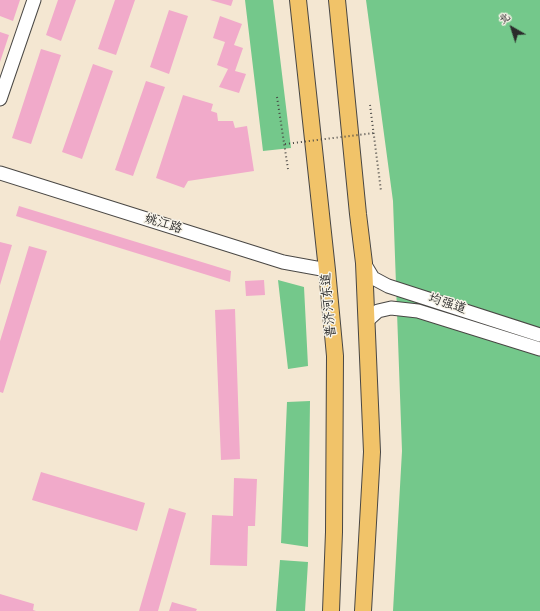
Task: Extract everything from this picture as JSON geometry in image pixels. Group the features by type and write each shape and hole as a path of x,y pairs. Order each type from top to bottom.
{"main road":[{"name":"普济河东道","path":"298,0 335,356 334,532 331,611"},
{"path":"337,0 364,263 367,322 372,452 362,611"}],"street":[{"path":"0,100 34,0"},
{"name":"姚江路","path":"0,174 283,262 327,270"},
{"name":"均强道","path":"364,263 373,278 388,286 540,335"},
{"name":"均强道","path":"367,322 378,311 390,308 418,310 540,349"}],"path":[{"path":"277,98 288,169"},
{"path":"370,105 381,191"},
{"path":"284,144 374,133"}],"green space":[{"path":"245,0 273,0 291,148 263,151"},
{"path":"366,0 540,0 540,611 393,611 402,451 393,201"},
{"path":"278,280 304,287 308,366 288,369"},
{"path":"310,401 308,547 281,543 287,402"},
{"path":"280,560 308,562 305,611 276,611"}],"building":[{"path":"0,0 20,0 13,21 0,16"},
{"path":"58,0 76,0 61,41 46,35"},
{"path":"115,0 135,0 116,55 98,49"},
{"path":"210,0 233,0 231,6"},
{"path":"169,10 188,16 169,74 150,67"},
{"path":"220,16 242,24 234,45 243,48 235,71 246,74 239,93 219,87 228,69 217,65 225,42 213,38"},
{"path":"0,32 9,35 0,62"},
{"path":"41,49 61,55 31,144 12,138"},
{"path":"93,64 113,71 82,159 62,152"},
{"path":"146,81 165,87 133,176 115,170"},
{"path":"183,95 213,104 211,111 217,113 218,121 233,121 235,128 247,126 254,171 188,181 184,188 156,178"},
{"path":"19,206 231,271 230,282 16,216"},
{"path":"0,242 12,245 0,285"},
{"path":"29,246 47,251 3,393 0,392 0,341"},
{"path":"264,280 265,295 246,296 245,281"},
{"path":"235,309 240,459 221,460 215,310"},
{"path":"41,472 145,503 137,531 32,500"},
{"path":"234,478 257,479 255,526 248,526 247,566 210,565 212,515 233,516"},
{"path":"169,508 186,513 158,611 139,611"},
{"path":"0,594 34,604 33,610 36,611 0,611"},
{"path":"172,602 197,609 196,611 169,611"}]}
